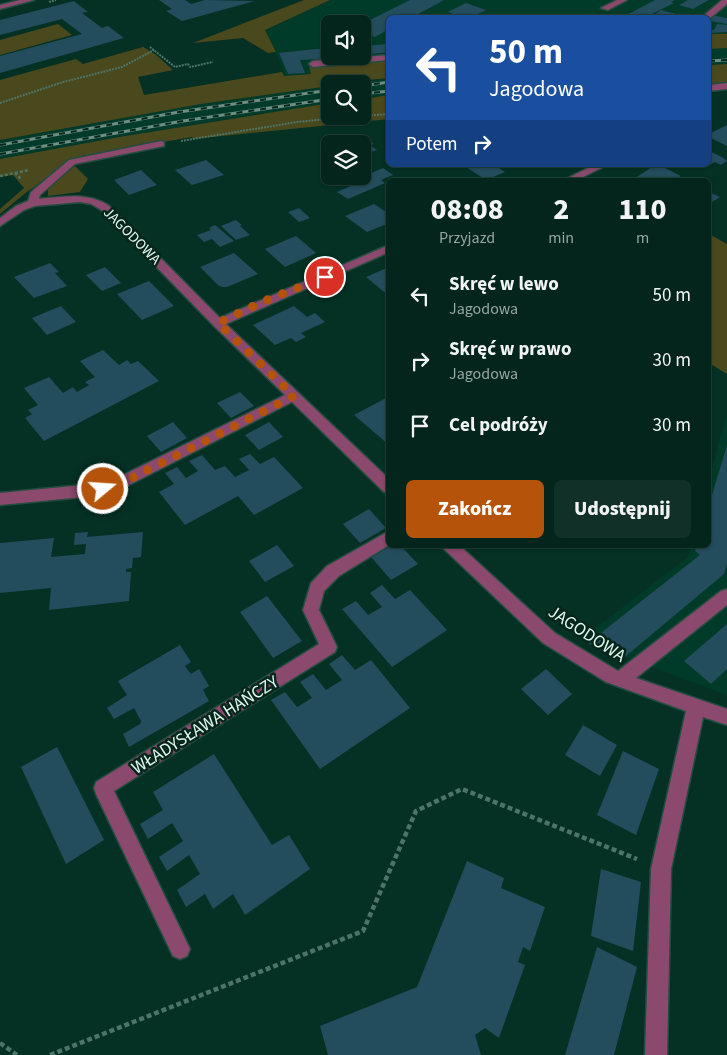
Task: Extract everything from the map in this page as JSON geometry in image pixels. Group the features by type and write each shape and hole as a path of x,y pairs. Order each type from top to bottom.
{"street":[{"path":"0,7 30,0"},
{"path":"605,8 623,0"},
{"path":"709,15 727,0"},
{"path":"313,64 386,57"},
{"path":"711,88 727,86"},
{"path":"34,203 35,194 72,162 161,144"},
{"path":"574,178 598,167"},
{"name":"JAGODOWA","path":"0,223 20,208 34,203 80,199 94,201 104,207 218,323 386,485"},
{"path":"218,323 386,249"},
{"path":"0,499 94,490 116,485 294,396"},
{"name":"WŁADYSŁAWA HAŃCZY","path":"180,949 103,788 329,647 311,610 318,588 333,571 386,540"},
{"name":"JAGODOWA","path":"452,548 549,638 612,677 727,717"},
{"path":"620,680 727,596"},
{"path":"656,1055 660,868 696,706"}],"path":[{"path":"150,47 175,67 185,64 190,64 190,66 213,62"},
{"path":"0,103 63,82 126,66 154,50"},
{"path":"371,115 386,114"},
{"path":"161,144 321,120"},
{"path":"50,1055 362,931 416,812 462,789 660,868"},
{"path":"0,1043 17,1055"}],"shaded area":[{"path":"304,0 330,0 265,30 276,52 268,53 243,38 193,43"},
{"path":"330,0 727,0 727,34 711,34 711,15 386,15 386,59 371,61 371,15 321,15 321,65 309,66 311,74 284,76 276,52 265,30"},
{"path":"58,24 72,35 0,55 0,40"},
{"path":"711,34 727,34 727,48 711,49"},
{"path":"143,47 155,54 173,70 138,77 144,95 282,72 284,76 311,74 309,66 371,65 371,61 386,59 386,78 371,80 371,75 321,75 321,87 201,104 0,140 0,80 76,59 83,64"},
{"path":"727,48 727,64 711,65 711,49"},
{"path":"727,64 727,85 711,86 711,65"},
{"path":"386,78 386,95 371,98 371,80"},
{"path":"321,87 321,104 119,137 0,159 0,140 201,104"},
{"path":"386,95 386,119 371,121 371,98"},
{"path":"321,104 321,125 330,125 193,139 192,137 81,156 28,191 0,214 0,209 24,188 13,175 0,177 0,159 119,137"},
{"path":"75,166 88,179 80,192 48,196 48,187"},
{"path":"711,235 727,244 727,374 711,364"},
{"path":"727,413 727,695 580,640 688,557 690,548 711,548 711,473"}],"building":[{"path":"159,0 185,0 191,4 205,0 255,1 182,21 166,11 172,9"},
{"path":"410,0 444,0 416,15 386,15 386,31 375,37 371,36 371,20"},
{"path":"655,0 675,0 671,2 674,3 650,15 627,15"},
{"path":"688,0 709,0 693,9 679,5"},
{"path":"74,1 88,12 82,13 102,28 108,26 124,38 0,73 0,56 82,34 62,19 0,35 0,20"},
{"path":"466,3 486,10 476,15 456,15 448,12"},
{"path":"661,10 680,15 654,15"},
{"path":"712,15 727,18 727,24 711,21"},
{"path":"717,24 727,25 727,32 711,33 711,29 714,30"},
{"path":"386,44 386,52 371,54 371,45"},
{"path":"321,49 321,59 300,60 305,73 288,74 279,53"},
{"path":"727,125 727,146 711,138 711,133"},
{"path":"371,146 377,150 371,152"},
{"path":"711,152 727,161 721,165 715,162 711,164"},
{"path":"206,160 224,175 192,185 175,170"},
{"path":"466,167 497,167 505,172 491,178 483,178"},
{"path":"652,167 663,167 681,176 677,178 637,177"},
{"path":"383,168 393,175 381,180 385,183 348,199 337,192 353,185 371,185 371,173"},
{"path":"141,170 157,185 129,195 114,180"},
{"path":"711,193 720,197 711,203"},
{"path":"374,204 386,212 386,224 367,232 345,216"},
{"path":"299,208 310,218 299,222 288,212"},
{"path":"236,220 250,235 236,240 221,226"},
{"path":"215,225 234,241 220,247 212,239 204,242 197,235 211,230 209,228"},
{"path":"296,236 316,253 285,267 265,249"},
{"path":"234,253 258,274 223,287 219,286 200,267"},
{"path":"50,263 59,272 55,273 67,286 34,298 14,277"},
{"path":"105,267 121,283 102,291 86,275"},
{"path":"386,268 386,294 366,277"},
{"path":"149,281 174,306 142,320 117,294"},
{"path":"61,306 76,322 47,335 32,318"},
{"path":"294,306 307,317 315,313 325,322 301,333 306,337 296,342 291,338 275,345 253,325"},
{"path":"103,350 119,365 127,360 131,364 138,361 159,381 44,441 25,418 32,414 28,410 38,405 24,388 49,377 63,393 73,387 77,392 89,385 85,382 95,377 80,361"},
{"path":"240,392 254,406 231,418 217,403"},
{"path":"386,398 386,442 354,415"},
{"path":"173,422 187,438 161,452 147,436"},
{"path":"269,422 283,437 259,450 245,435"},
{"path":"727,445 727,564 724,574 620,661 588,643 700,555 695,551 696,548 711,548 711,498"},
{"path":"250,454 260,464 274,457 303,488 254,515 238,496 185,525 159,492 174,484 165,473 177,467 186,478 198,471 189,461 202,455 215,470 225,466 235,477 249,470 239,459"},
{"path":"369,509 386,528 360,543 343,524"},
{"path":"88,532 87,537 143,532 141,557 133,558 132,568 126,569 126,572 131,572 129,601 49,610 51,588 0,593 0,543 54,538 51,557 85,554 86,544 74,545 75,533"},
{"path":"277,545 294,566 265,582 249,561"},
{"path":"388,548 403,548 418,564 391,580 371,557"},
{"path":"382,585 395,599 410,590 447,630 392,667 342,609 356,601 368,615 382,607 370,593"},
{"path":"267,596 302,641 273,658 240,612"},
{"path":"727,624 727,669 711,684 684,661"},
{"path":"180,645 191,662 185,666 191,674 199,669 209,686 203,690 209,701 129,747 123,734 140,724 141,721 134,708 114,719 107,708 127,695 118,681"},
{"path":"342,655 355,670 371,660 410,708 320,769 271,700 285,692 297,707 312,698 300,682 313,674 326,690 342,680 329,664"},
{"path":"546,669 572,694 548,715 521,689"},
{"path":"583,725 617,745 600,776 565,755"},
{"path":"57,747 104,840 66,864 21,767"},
{"path":"623,751 659,769 636,835 597,815"},
{"path":"214,754 272,845 289,835 310,869 245,915 233,894 213,909 205,894 186,907 177,890 200,874 189,855 167,871 159,857 183,841 172,823 148,839 140,824 163,810 153,792"},
{"path":"467,861 504,878 501,888 545,907 530,951 523,947 518,962 525,965 499,1038 485,1028 475,1035 481,1055 328,1055 320,1026 417,987"},
{"path":"601,869 641,882 633,951 591,936"},
{"path":"597,947 637,967 614,1055 565,1055"}],"railway":[{"path":"711,61 727,60"},
{"path":"371,85 386,82"},
{"path":"0,145 179,112 321,91"},
{"path":"371,93 386,91"},
{"path":"0,154 183,121 321,100"}],"route":[{"path":"103,489 128,480 294,396 218,323 262,302 325,277"}]}
